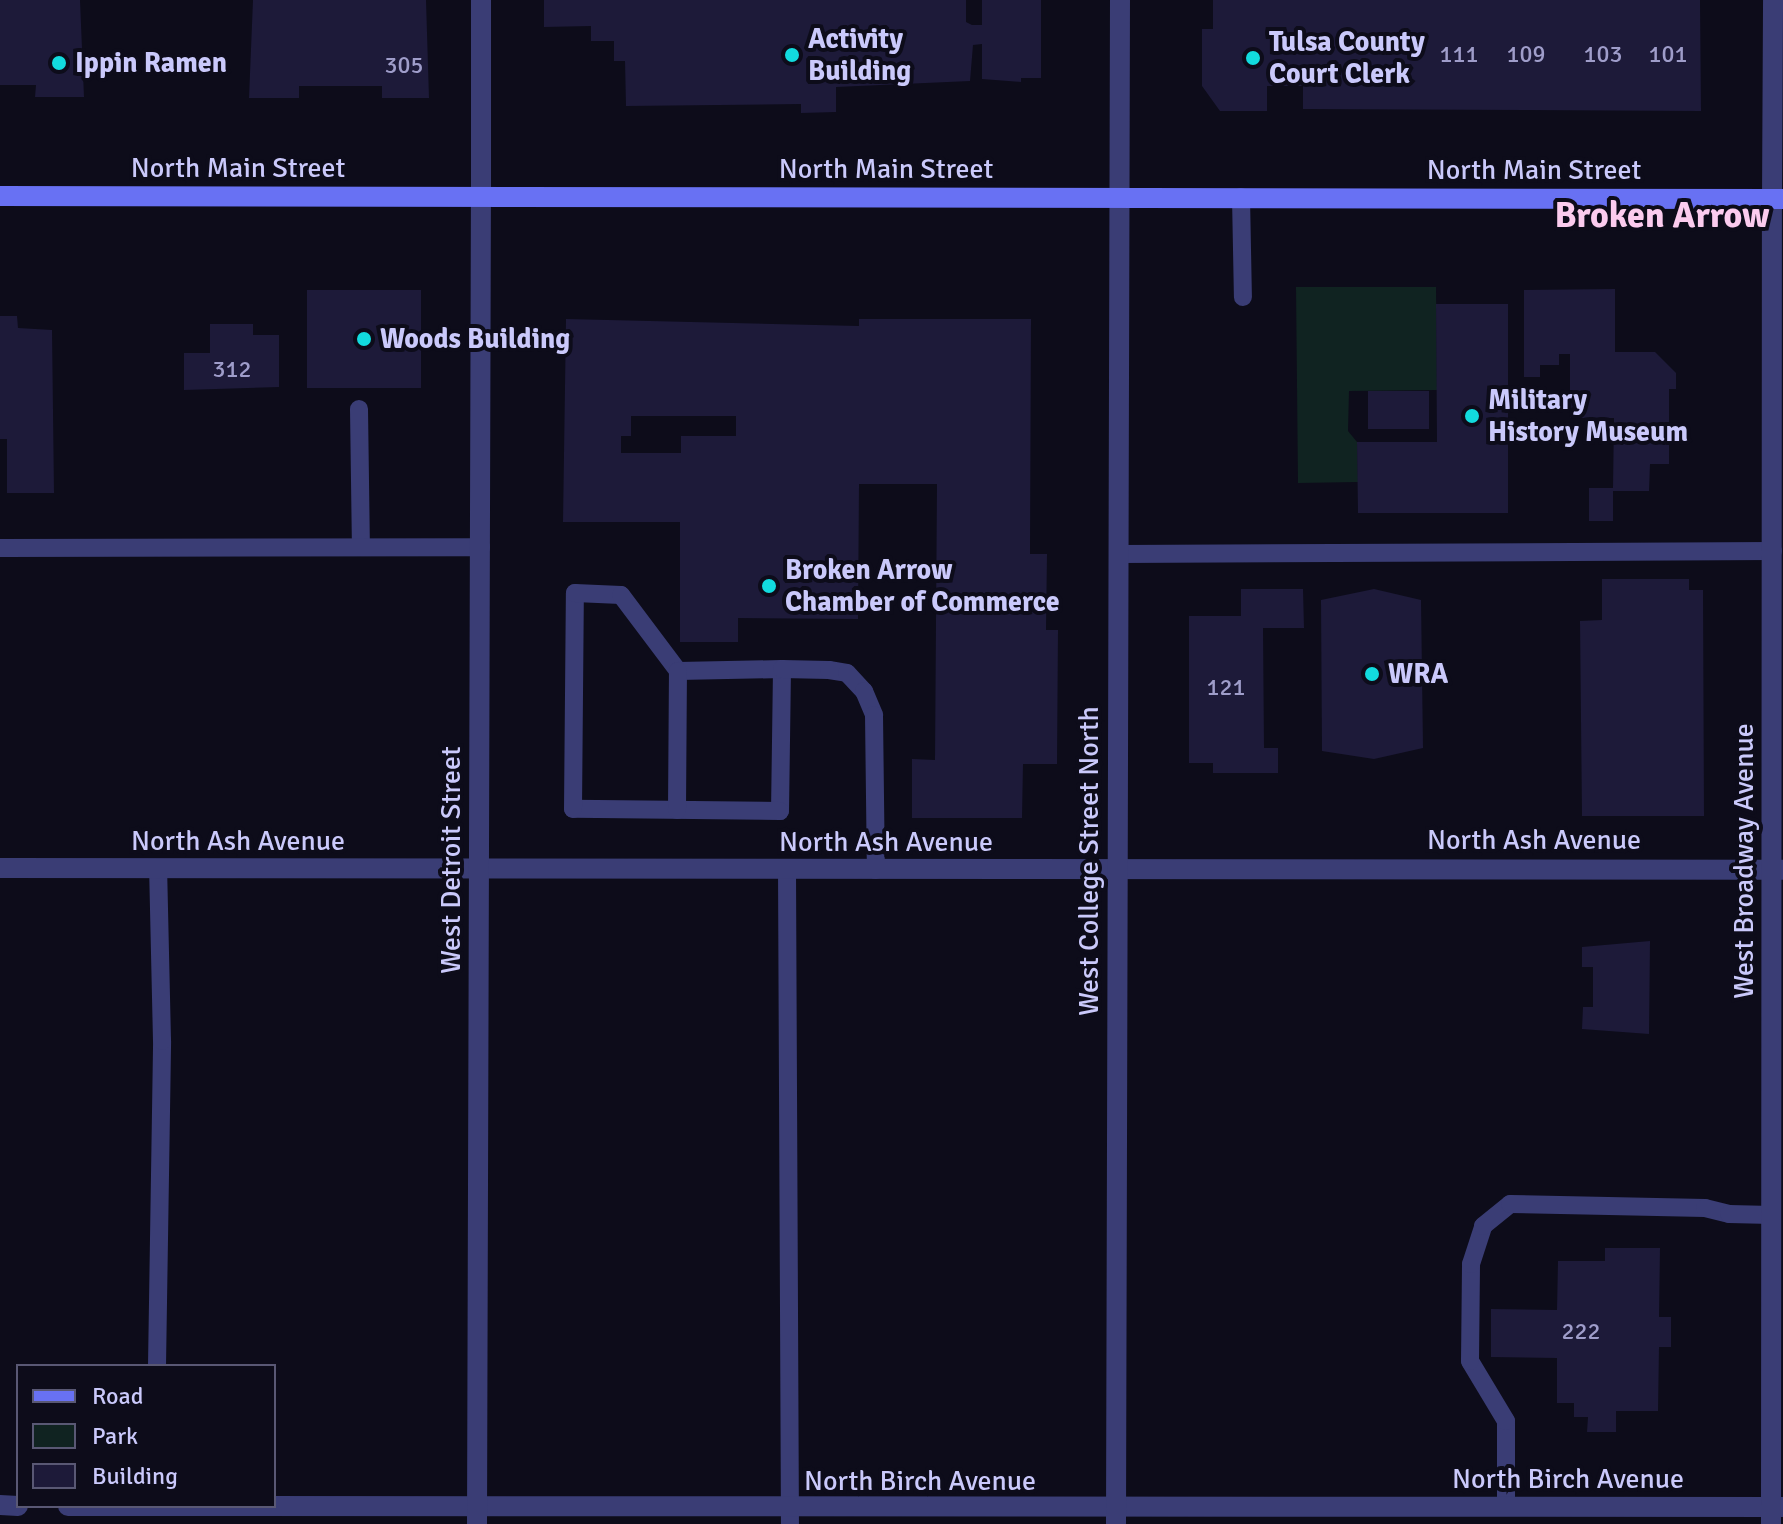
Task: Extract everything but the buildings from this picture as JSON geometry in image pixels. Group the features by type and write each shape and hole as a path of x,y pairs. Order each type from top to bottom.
{"main road":[{"name":"North Main Street","path":"0,196 1778,199"}],"street":[{"name":"West Detroit Street","path":"477,1516 481,0"},
{"name":"West College Street North","path":"1116,1516 1115,870 1120,554 1120,0"},
{"name":"West Broadway Avenue","path":"1773,0 1778,199 1773,551 1777,870 1772,1215 1775,1513"},
{"name":"North Ash Avenue","path":"0,868 1777,870"},
{"name":"North Birch Avenue","path":"221,1508 477,1516 1116,1516 1506,1506 1775,1513"}],"lane":[{"path":"1241,197 1243,297"},
{"path":"359,409 361,547"},
{"path":"0,548 481,547"},
{"path":"1120,554 1773,551"},
{"path":"677,810 678,671 621,595 575,593 573,809 780,811 782,669"},
{"path":"678,671 782,669 847,673 864,691 874,715 876,870"},
{"path":"157,1364 162,1041 158,868"},
{"path":"787,869 790,1516"},
{"path":"1506,1506 1506,1421 1470,1361 1471,1264 1483,1226 1510,1204 1705,1208 1729,1214 1772,1215"}],"green space":[{"path":"1296,287 1436,287 1437,390 1349,391 1348,431 1357,442 1358,482 1298,483"}],"place":[{"name":"Activity Building","path":"792,55"},
{"name":"Tulsa County Court Clerk","path":"1253,58"},
{"name":"Ippin Ramen","path":"59,63"},
{"name":"Woods Building","path":"364,339"},
{"name":"Military History Museum","path":"1472,416"},
{"name":"Broken Arrow Chamber of Commerce","path":"769,586"},
{"name":"WRA","path":"1372,674"}],"district":[{"name":"Broken Arrow","path":"1662,216"}]}
